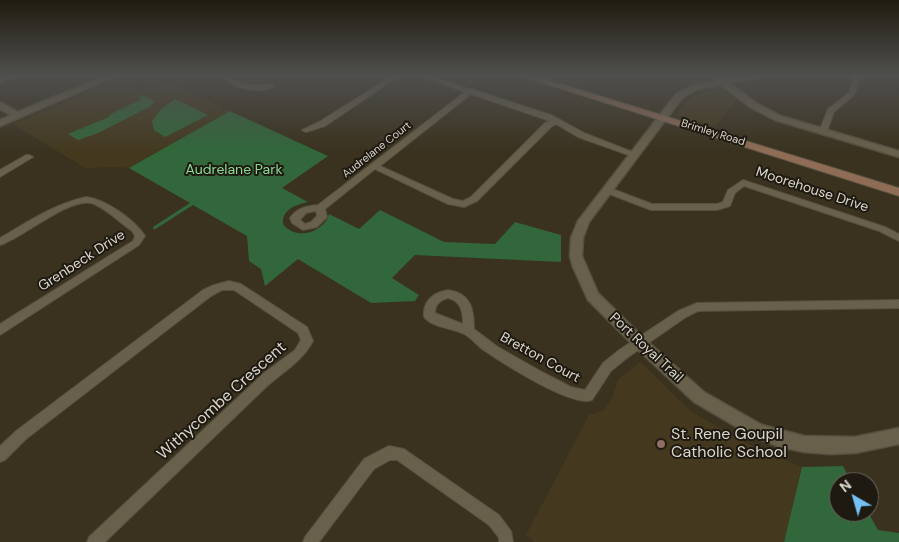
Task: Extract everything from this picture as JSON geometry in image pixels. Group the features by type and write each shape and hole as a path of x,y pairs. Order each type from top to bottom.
{"main road":[{"name":"Brimley Road","path":"610,101 899,192"}],"street":[{"path":"0,123 51,101"},
{"path":"306,130 322,124 357,101"},
{"name":"Audrelane Court","path":"320,208 457,101"},
{"path":"502,101 556,121 581,135 634,154"},
{"name":"Port Royal Trail","path":"676,101 584,221 577,238 576,256 579,267 593,296 640,344 699,396 758,431 780,439 829,446 855,444 899,436"},
{"path":"748,101 770,114 899,154"},
{"path":"823,132 831,111 843,101"},
{"path":"0,105 18,115"},
{"path":"374,166 451,202 464,204 474,199 548,125 556,121"},
{"path":"0,174 29,157"},
{"name":"Moorehouse Drive","path":"607,190 651,207 718,207 726,204 731,192 743,183 882,229 899,238"},
{"name":"Grenbeck Drive","path":"0,242 66,205 84,199 93,200 135,229 140,236 136,243 0,330"},
{"name":"Withycombe Crescent","path":"0,455 21,435 207,293 219,286 228,284 237,287 303,330 308,341 299,353 268,377 94,542"},
{"path":"640,344 682,314 697,307 899,304"},
{"name":"Bretton Court","path":"468,331 486,346 563,390 583,398 588,396 607,367 623,354 640,344"},
{"path":"310,542 369,464 389,453 399,454 494,520 506,536 506,542"}],"shaded area":[{"path":"66,101 209,101 230,111 129,168 85,168 13,124"},
{"path":"688,101 735,101 715,127 676,115"},
{"name":"St. Rene Goupil Catholic School","path":"640,362 691,411 731,435 767,453 802,467 784,542 535,542 526,535 589,415 602,411 611,400 618,380"}],"green space":[{"path":"136,101 154,101 151,106 98,133 78,140 68,134 109,117 111,114"},
{"path":"172,101 180,101 208,115 165,137 154,130 152,121 160,110"},
{"name":"Audrelane Park","path":"230,111 328,156 282,188 308,202 287,211 283,224 288,229 295,232 309,233 321,226 329,214 359,229 380,210 444,242 495,244 515,222 561,235 561,262 415,255 392,278 419,295 415,301 371,303 298,259 265,286 261,269 249,261 247,236 193,205 154,230 153,227 190,203 129,168"},
{"path":"843,466 846,472 829,472 829,522 874,522 878,530 899,533 899,542 784,542 802,467"}],"place":[{"name":"St. Rene Goupil Catholic School","path":"661,444"}]}
